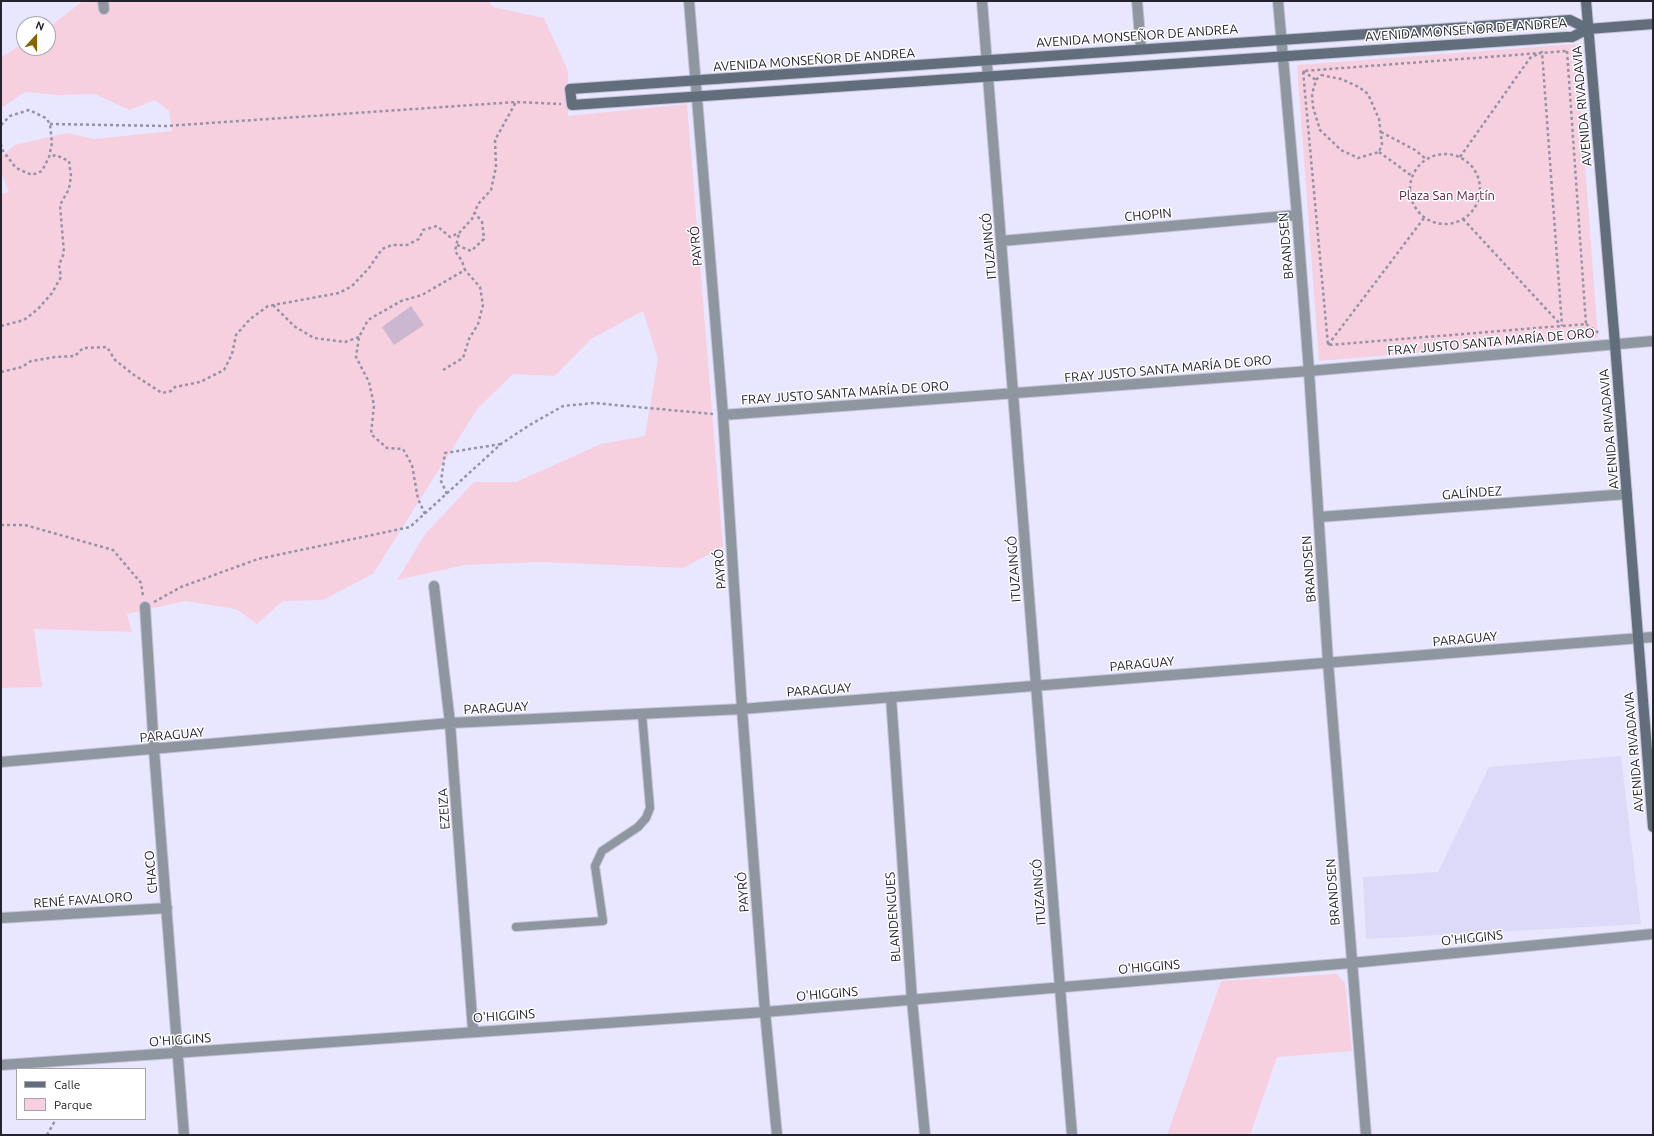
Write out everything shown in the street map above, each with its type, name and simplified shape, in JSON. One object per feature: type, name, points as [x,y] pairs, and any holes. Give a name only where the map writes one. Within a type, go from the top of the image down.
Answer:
[{"type":"street","name":"PAYRÓ","points":[[689,1],[723,415],[742,709],[765,1012],[777,1135]]},
{"type":"street","name":"ITUZAINGÓ","points":[[982,1],[1072,1135]]},
{"type":"street","points":[[1137,1],[1141,49]]},
{"type":"street","name":"BRANDSEN","points":[[1278,1],[1297,215],[1328,662],[1366,1135]]},
{"type":"street","name":"AVENIDA RIVADAVIA","points":[[1586,1],[1653,827]]},
{"type":"street","name":"AVENIDA MONSEÑOR DE ANDREA","points":[[1570,20],[1588,29],[1566,37],[572,105],[570,89],[1570,20]]},
{"type":"street","points":[[1588,29],[1653,24]]},
{"type":"street","name":"CHOPIN","points":[[1001,241],[1297,215]]},
{"type":"street","name":"FRAY JUSTO SANTA MARÍA DE ORO","points":[[723,415],[1309,371],[1653,341]]},
{"type":"street","name":"GALÍNDEZ","points":[[1319,517],[1627,494]]},
{"type":"street","name":"EZEIZA","points":[[434,586],[450,723],[473,1032]]},
{"type":"street","name":"CHACO","points":[[145,607],[154,750],[184,1135]]},
{"type":"street","name":"PARAGUAY","points":[[1,762],[154,750],[450,723],[742,709],[1653,637]]},
{"type":"street","name":"BLANDENGUES","points":[[891,697],[912,1000],[925,1135]]},
{"type":"street","name":"RENÉ FAVALORO","points":[[1,918],[166,908]]},
{"type":"street","name":"O'HIGGINS","points":[[1,1065],[177,1054],[765,1012],[1351,963],[1653,934]]},
{"type":"lane","points":[[516,927],[603,921],[595,866],[602,851],[638,827],[646,818],[650,808],[642,714]]},
{"type":"path","points":[[1303,71],[1567,51],[1586,324],[1328,345]]},
{"type":"path","points":[[1460,157],[1530,58],[1542,52]]},
{"type":"path","points":[[1542,52],[1562,326]]},
{"type":"path","points":[[1303,71],[1316,80]]},
{"type":"path","points":[[1303,71],[1328,345]]},
{"type":"path","points":[[1321,75],[1341,79],[1359,87],[1368,94],[1379,119],[1382,144],[1379,152],[1358,158],[1341,150],[1320,130],[1313,107],[1312,94],[1316,80],[1321,75]]},
{"type":"path","points":[[1,372],[55,356],[75,356],[83,348],[107,347],[116,360],[134,375],[162,393],[171,391],[175,387],[200,382],[224,370],[232,354],[236,335],[250,319],[268,306],[339,293],[346,290],[352,286],[369,268],[382,249],[392,245],[407,245],[419,239],[423,230],[437,226],[450,237],[459,233],[472,219],[478,204],[492,190],[496,167],[495,140],[516,102]]},
{"type":"path","points":[[50,124],[166,126],[516,102],[572,105]]},
{"type":"path","points":[[1,125],[10,116],[29,110],[46,118],[50,124],[52,143],[49,157],[42,171],[32,175],[16,168],[3,151],[1,145]]},
{"type":"path","points":[[1381,132],[1415,150],[1426,159]]},
{"type":"path","points":[[1379,152],[1412,176]]},
{"type":"path","points":[[1449,154],[1460,157],[1469,164],[1476,173],[1479,184],[1479,196],[1475,207],[1468,216],[1458,222],[1446,224],[1435,223],[1424,218],[1416,209],[1411,199],[1409,188],[1412,176],[1418,166],[1426,159],[1437,155],[1449,154]]},
{"type":"path","points":[[1,326],[24,320],[38,309],[52,293],[61,277],[59,265],[64,253],[60,205],[69,189],[71,176],[68,162],[56,155],[49,157]]},
{"type":"path","points":[[456,245],[471,251],[484,239],[482,222],[474,213]]},
{"type":"path","points":[[1328,345],[1424,218]]},
{"type":"path","points":[[1462,219],[1562,326]]},
{"type":"path","points":[[443,370],[463,358],[468,339],[478,324],[483,305],[480,287],[465,270],[462,261],[455,251],[459,233]]},
{"type":"path","points":[[425,514],[418,499],[412,466],[403,449],[387,448],[371,434],[374,405],[369,382],[356,357],[359,337],[368,320],[401,301],[422,295],[465,270]]},
{"type":"path","points":[[273,305],[294,326],[314,338],[345,342],[359,337]]},
{"type":"path","points":[[1,525],[25,525],[113,550],[141,583],[145,607],[181,587],[258,559],[410,527],[501,444],[528,426],[563,406],[594,403],[723,415]]},
{"type":"path","points":[[447,494],[441,481],[445,453],[501,444]]},
{"type":"path","points":[[47,1135],[55,1120]]},
{"type":"shaded area","points":[[1621,756],[1641,924],[1366,939],[1363,877],[1438,872],[1489,767]]},
{"type":"green space","points":[[83,1],[488,1],[493,7],[544,18],[568,71],[568,116],[687,104],[723,547],[683,568],[540,562],[465,565],[397,580],[426,533],[474,482],[516,482],[601,444],[645,436],[658,359],[643,311],[591,339],[555,376],[513,374],[478,408],[373,574],[323,600],[283,601],[257,624],[236,609],[185,601],[127,614],[132,632],[34,629],[42,687],[2,688],[1,194],[9,192],[1,173],[1,156],[15,145],[67,133],[94,139],[172,131],[169,111],[155,100],[129,110],[95,94],[58,95],[25,92],[1,108],[1,57],[16,48],[16,56],[56,56],[56,22]]},
{"type":"green space","name":"Plaza San Martín","points":[[1576,44],[1598,338],[1319,361],[1297,65]]},
{"type":"green space","points":[[1337,974],[1345,983],[1352,1051],[1277,1057],[1250,1135],[1167,1135],[1221,981]]},
{"type":"building","points":[[411,306],[424,325],[394,345],[382,327]]}]
